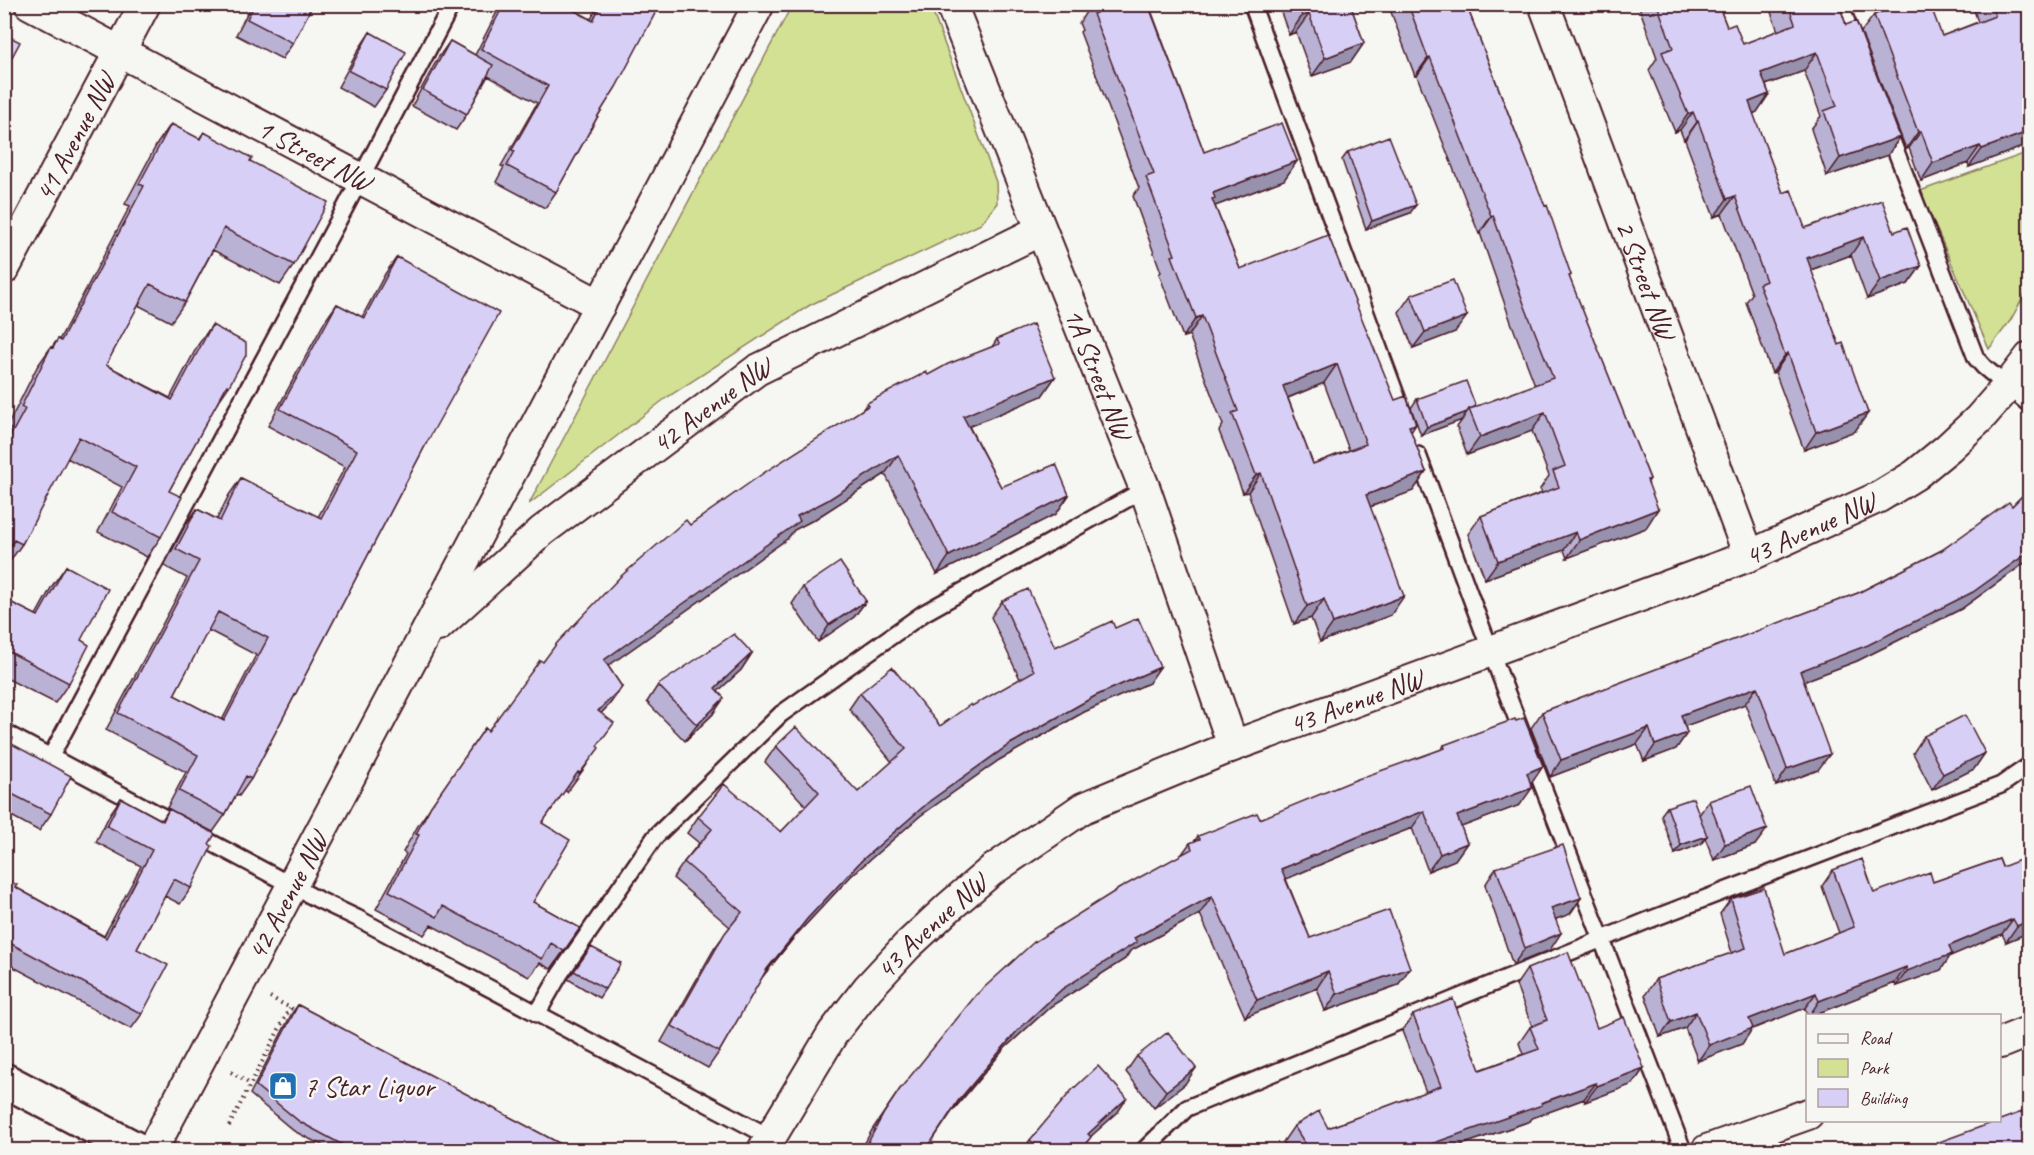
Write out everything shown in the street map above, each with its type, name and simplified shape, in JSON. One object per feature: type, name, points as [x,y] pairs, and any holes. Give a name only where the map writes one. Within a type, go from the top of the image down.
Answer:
[{"type":"main road","points":[[4,1080],[138,1150]]},
{"type":"street","name":"1 Street NW","points":[[30,4],[359,180],[600,305]]},
{"type":"street","name":"41 Avenue NW","points":[[4,269],[145,4]]},
{"type":"street","name":"42 Avenue NW","points":[[152,1150],[759,4]]},
{"type":"street","name":"1A Street NW","points":[[951,4],[1144,489],[1233,746]]},
{"type":"street","name":"2 Street NW","points":[[1544,4],[1749,556]]},
{"type":"street","name":"42 Avenue NW","points":[[422,640],[542,531],[757,370],[1041,230]]},
{"type":"street","name":"43 Avenue NW","points":[[767,1144],[832,1033],[867,988],[907,946],[991,872],[1083,808],[1233,746],[1749,556],[1879,497],[1915,475],[1979,419],[2018,396],[2030,357]]},
{"type":"street","points":[[2001,1043],[2030,1031]]},
{"type":"street","points":[[1707,1150],[1806,1115]]},
{"type":"lane","points":[[51,756],[452,4]]},
{"type":"lane","points":[[1252,4],[1491,652],[1683,1150]]},
{"type":"lane","points":[[1840,4],[1861,60]]},
{"type":"lane","points":[[1882,115],[1976,358],[2018,396]]},
{"type":"lane","points":[[537,1014],[560,974],[655,837],[781,714],[924,613],[1144,489]]},
{"type":"lane","points":[[4,732],[537,1014],[767,1144]]},
{"type":"lane","points":[[1144,1150],[1187,1108],[1601,939],[2001,785],[2030,765]]},
{"type":"path","points":[[267,995],[301,1013]]},
{"type":"path","points":[[229,1126],[290,1008]]},
{"type":"path","points":[[228,1070],[250,1084]]},
{"type":"green space","points":[[792,5],[930,5],[996,182],[997,203],[981,224],[810,305],[666,398],[529,504]]},
{"type":"green space","points":[[2029,152],[2029,287],[2010,321],[1989,349],[1920,191]]},
{"type":"building","points":[[255,4],[313,4],[293,43],[247,19]]},
{"type":"building","points":[[504,4],[563,4],[593,21],[601,4],[660,4],[556,192],[507,166],[515,151],[512,150],[548,86],[481,49]]},
{"type":"building","points":[[1093,4],[1148,4],[1204,152],[1282,123],[1297,161],[1213,193],[1215,198],[1212,199],[1240,269],[1328,235],[1395,400],[1406,396],[1416,424],[1409,426],[1426,472],[1366,495],[1404,596],[1333,623],[1324,599],[1307,606],[1261,473],[1256,475],[1232,413],[1238,411],[1202,316],[1196,318],[1172,256],[1175,255],[1146,177],[1154,174],[1093,14],[1096,13]],"holes":[[[1337,364],[1366,444],[1313,464],[1283,386]]]},
{"type":"building","points":[[1298,4],[1350,4],[1364,43],[1325,58],[1309,14],[1302,16]]},
{"type":"building","points":[[1408,4],[1466,4],[1545,206],[1547,205],[1571,275],[1569,276],[1650,479],[1647,480],[1658,509],[1579,540],[1576,532],[1498,561],[1481,516],[1559,487],[1553,471],[1565,466],[1545,412],[1480,437],[1469,409],[1553,378],[1493,215],[1491,216]]},
{"type":"building","points":[[1657,4],[1718,4],[1727,27],[1735,24],[1743,44],[1795,24],[1788,4],[1839,4],[1846,25],[1856,21],[1900,137],[1840,158],[1824,111],[1837,106],[1817,52],[1761,73],[1769,94],[1749,102],[1783,193],[1791,190],[1805,228],[1882,200],[1894,232],[1907,227],[1921,266],[1880,281],[1863,237],[1807,258],[1839,345],[1843,343],[1868,413],[1816,432],[1788,353],[1785,355],[1759,284],[1766,281],[1735,196],[1727,199],[1698,121],[1693,112],[1688,114],[1662,52],[1673,48]]},
{"type":"building","points":[[1900,4],[1930,4],[1942,36],[1995,16],[1991,4],[2030,4],[2030,131],[1982,149],[1980,146],[1933,163],[1921,131],[1918,132],[1874,15]]},
{"type":"building","points":[[370,32],[406,52],[386,90],[349,71]]},
{"type":"building","points":[[4,34],[20,42],[4,72]]},
{"type":"building","points":[[450,41],[493,65],[467,114],[423,90]]},
{"type":"building","points":[[171,124],[200,139],[204,132],[252,158],[250,161],[328,202],[294,265],[224,228],[185,302],[150,284],[106,365],[172,400],[212,325],[246,343],[246,355],[169,491],[182,497],[161,537],[112,512],[136,467],[79,437],[22,544],[14,540],[4,557],[4,448],[25,409],[21,407],[51,347],[53,348],[58,339],[61,341],[144,186],[139,184]]},
{"type":"building","points":[[1389,136],[1416,205],[1372,221],[1348,152]]},
{"type":"building","points":[[397,257],[499,313],[426,444],[251,779],[246,776],[225,815],[179,791],[198,755],[118,713],[199,561],[176,549],[197,509],[220,521],[241,478],[321,518],[357,450],[280,409],[337,304],[364,318]],"holes":[[[218,612],[268,638],[224,721],[174,695]]]},
{"type":"building","points":[[1453,280],[1467,316],[1425,332],[1411,295]]},
{"type":"building","points":[[1033,324],[1055,377],[963,416],[1001,487],[1056,464],[1069,495],[949,556],[898,455],[828,500],[797,516],[800,521],[604,660],[622,687],[598,711],[614,723],[597,746],[599,748],[580,773],[578,772],[542,823],[570,840],[533,902],[580,928],[564,951],[551,943],[542,959],[443,906],[437,917],[389,891],[419,835],[416,834],[431,806],[485,728],[488,731],[540,660],[543,662],[557,643],[620,577],[686,520],[690,525],[765,472],[868,406],[867,403],[926,372],[928,375],[948,364],[999,344],[997,339]]},
{"type":"building","points":[[1466,381],[1476,407],[1427,427],[1417,399]]},
{"type":"building","points":[[2030,488],[2030,551],[1973,592],[1868,645],[1800,671],[1830,754],[1787,769],[1757,687],[1681,715],[1687,733],[1655,745],[1649,728],[1561,760],[1542,712],[1858,593],[1942,550],[2009,502],[2012,506]]},
{"type":"building","points":[[840,562],[866,601],[829,625],[803,587]]},
{"type":"building","points":[[66,566],[108,589],[81,640],[89,645],[69,683],[4,649],[4,599],[38,616]]},
{"type":"building","points":[[1028,589],[1055,647],[1112,621],[1115,628],[1138,618],[1160,667],[1095,696],[1010,744],[931,800],[862,860],[807,919],[767,969],[719,1052],[672,1026],[725,933],[742,912],[684,862],[712,829],[698,817],[724,784],[781,832],[819,792],[776,746],[796,727],[858,792],[906,749],[860,693],[892,667],[940,726],[971,704],[972,706],[1034,671],[1002,601]]},
{"type":"building","points":[[734,634],[752,653],[715,688],[724,698],[697,725],[658,685]]},
{"type":"building","points":[[1965,715],[1985,753],[1943,774],[1924,736]]},
{"type":"building","points":[[1524,718],[1543,766],[1527,773],[1532,788],[1457,816],[1467,843],[1440,854],[1424,811],[1281,869],[1310,938],[1389,910],[1410,968],[1337,994],[1328,971],[1257,1000],[1212,896],[1134,938],[1137,942],[1062,989],[1017,1031],[958,1101],[926,1150],[864,1150],[900,1089],[976,995],[1034,942],[1120,888],[1192,849],[1190,843],[1200,839],[1198,836],[1257,813],[1260,819],[1355,780],[1445,748],[1444,745],[1515,719],[1516,721]]},
{"type":"building","points":[[4,733],[13,738],[10,743],[71,776],[51,814],[4,790]]},
{"type":"building","points":[[1751,786],[1767,829],[1725,844],[1709,801]]},
{"type":"building","points":[[121,798],[163,821],[169,809],[215,834],[209,844],[212,846],[191,888],[174,879],[137,949],[168,965],[142,1014],[4,940],[4,878],[17,885],[15,887],[106,938],[152,850],[107,826]]},
{"type":"building","points":[[1693,798],[1707,836],[1681,845],[1667,807]]},
{"type":"building","points":[[1563,845],[1581,898],[1551,908],[1561,933],[1525,948],[1496,868]]},
{"type":"building","points":[[2030,856],[2030,920],[2017,926],[2013,919],[1949,946],[1952,954],[1907,971],[1906,967],[1819,1001],[1816,993],[1749,1019],[1753,1028],[1709,1045],[1696,1012],[1671,1022],[1656,979],[1746,948],[1731,899],[1764,888],[1785,954],[1854,927],[1833,870],[1862,859],[1874,893],[1930,872],[1933,882],[1999,859],[2002,867]]},
{"type":"building","points":[[591,947],[621,963],[605,989],[574,971]]},
{"type":"building","points":[[1568,952],[1597,1028],[1624,1017],[1644,1068],[1597,1086],[1596,1083],[1541,1103],[1542,1105],[1414,1150],[1309,1150],[1294,1126],[1319,1111],[1328,1128],[1441,1086],[1413,1015],[1453,999],[1480,1070],[1539,1049],[1530,1027],[1547,1020],[1527,969]]},
{"type":"building","points":[[298,1005],[572,1150],[352,1150],[300,1122],[256,1086]]},
{"type":"building","points":[[1168,1032],[1196,1068],[1166,1091],[1137,1056]]},
{"type":"building","points":[[1098,1066],[1127,1098],[1088,1134],[1091,1137],[1080,1150],[1031,1150],[1035,1144],[1030,1140],[1072,1090]]},
{"type":"building","points":[[2030,1109],[2030,1150],[1917,1150],[1994,1122],[2001,1122],[2001,1120]]},
{"type":"building","points":[[1257,1144],[1262,1150],[1245,1150]]},
{"type":"place","name":"7 Star Liquor","points":[[283,1086]]}]
